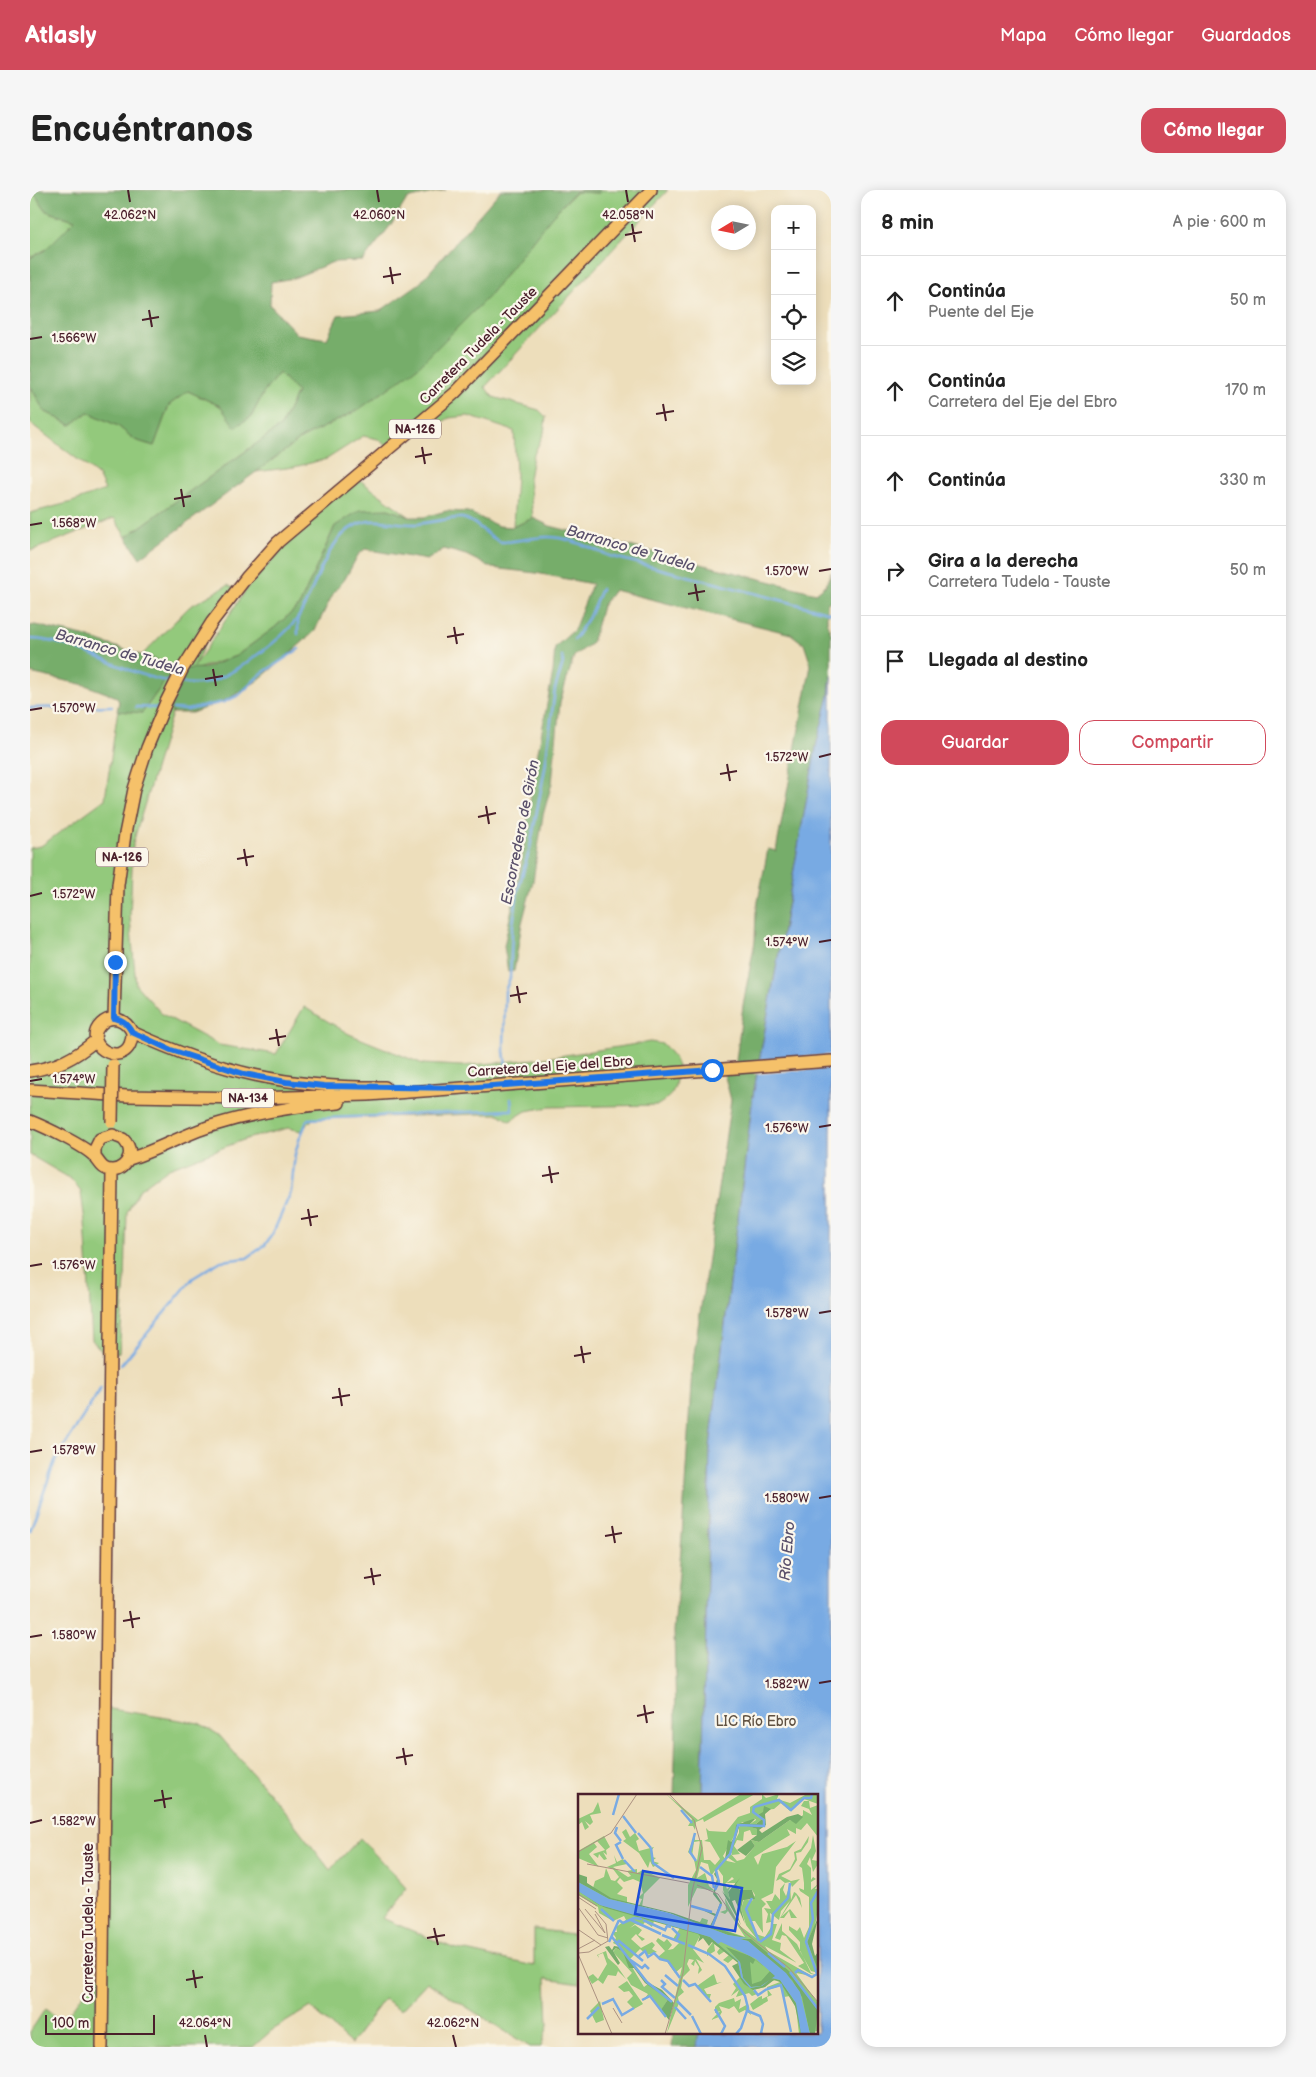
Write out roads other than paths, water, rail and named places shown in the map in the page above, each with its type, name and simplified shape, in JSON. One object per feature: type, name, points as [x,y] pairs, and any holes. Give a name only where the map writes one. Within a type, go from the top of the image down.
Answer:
[{"type":"main road","name":"Carretera Tudela - Tauste","points":[[114,1018],[118,885],[134,789],[147,748],[166,702],[183,668],[212,622],[246,578],[278,542],[455,393],[651,190]]},
{"type":"main road","points":[[113,1135],[114,1060],[128,1048],[132,1040],[132,1032],[128,1025],[122,1020],[114,1018],[106,1020],[99,1026],[96,1032],[96,1040],[100,1048],[114,1060]]},
{"type":"main road","points":[[132,1032],[171,1050],[204,1062],[244,1074],[286,1082],[324,1086],[465,1088]]},
{"type":"main road","points":[[30,1071],[60,1065],[72,1059],[96,1040]]},
{"type":"main road","name":"Carretera del Eje del Ebro","points":[[30,1090],[127,1096],[250,1098],[368,1095],[831,1061]]},
{"type":"main road","points":[[129,1159],[210,1126],[266,1113],[326,1104],[467,1094],[530,1082]]},
{"type":"main road","points":[[30,1121],[50,1130],[95,1157],[103,1168],[112,1170],[125,1165],[129,1159],[130,1151],[128,1144],[123,1139],[113,1135],[100,1139],[95,1149],[95,1157]]},
{"type":"main road","name":"Carretera Tudela - Tauste","points":[[102,2047],[112,1170]]},
{"type":"water","name":"LIC Río Ebro","points":[[831,676],[831,2047],[697,2047],[699,2034],[818,2034],[818,1794],[702,1794],[710,1447],[753,1096],[817,742],[829,696]]},
{"type":"waterway","name":"Barranco de Tudela","points":[[180,683],[203,684],[218,679],[273,643],[295,621],[302,611],[323,563],[337,541],[356,525],[369,521],[413,524],[462,518],[472,522],[501,542],[555,537],[610,556],[831,613]]},
{"type":"waterway","name":"Escorredero de Girón","points":[[574,640],[589,617],[601,589]]},
{"type":"waterway","points":[[298,620],[298,634]]},
{"type":"waterway","name":"Barranco de Tudela","points":[[30,639],[66,645],[136,672],[172,682]]},
{"type":"waterway","points":[[173,709],[187,710],[224,702],[239,695],[261,674],[299,649]]},
{"type":"waterway","name":"Escorredero de Girón","points":[[507,1073],[504,1051],[505,991],[510,978],[512,931],[518,890],[530,848],[545,768],[555,689],[563,663],[562,656]]},
{"type":"waterway","points":[[30,708],[112,706]]},
{"type":"waterway","points":[[136,707],[158,708]]},
{"type":"waterway","name":"Escorredero de Girón","points":[[121,1365],[193,1278],[221,1261],[247,1258],[265,1245],[273,1233],[291,1192],[295,1154],[308,1119],[512,1110],[511,1099]]},
{"type":"waterway","name":"Escorredero de Girón","points":[[30,1531],[55,1461],[101,1388]]},
{"type":"water label","name":"Río Ebro","points":[[787,1551]]}]
